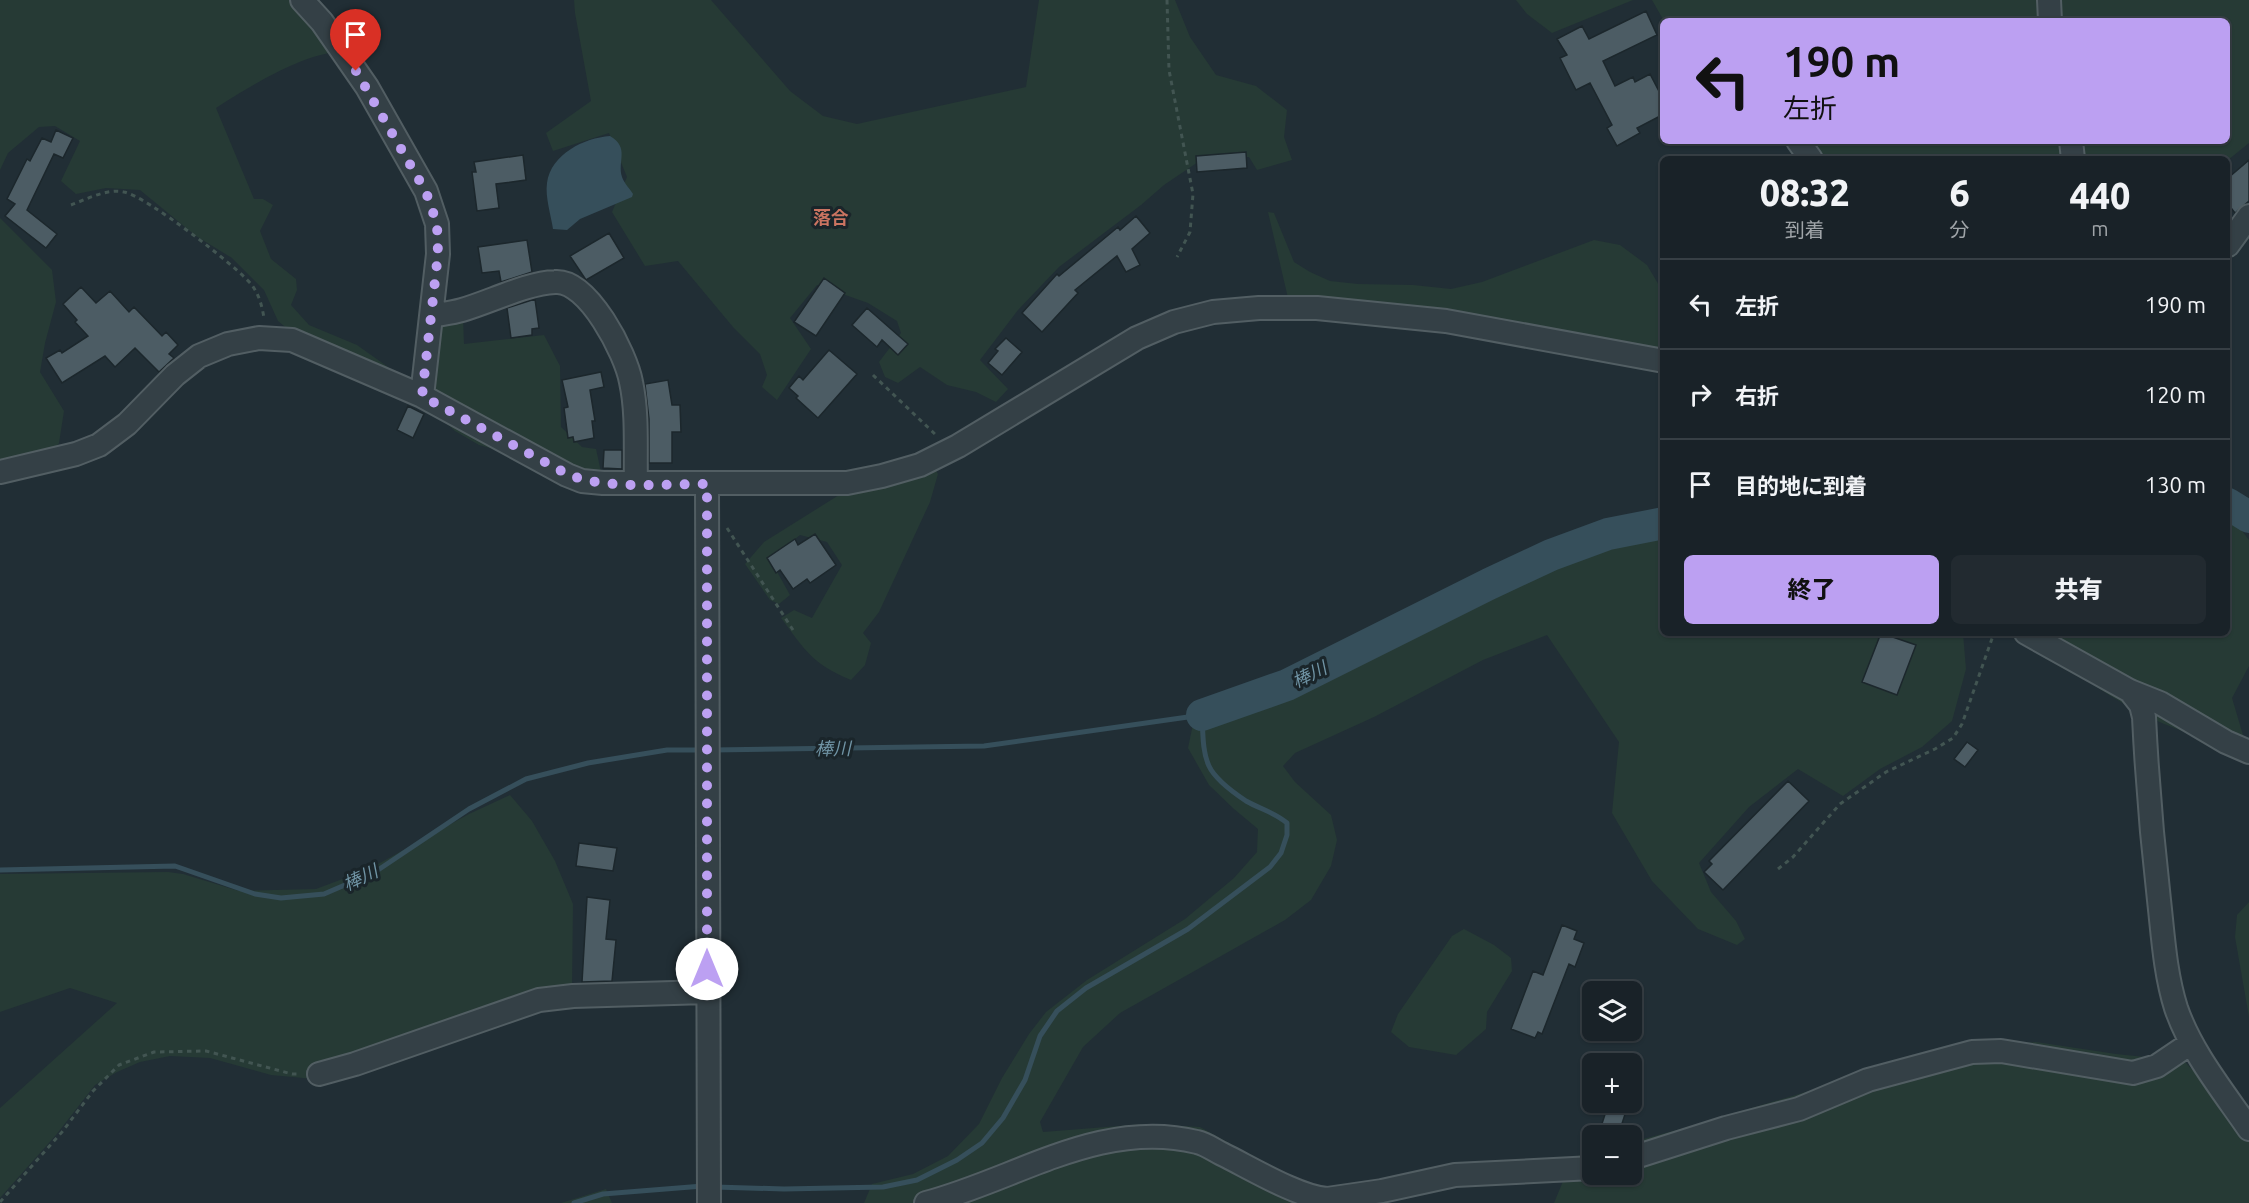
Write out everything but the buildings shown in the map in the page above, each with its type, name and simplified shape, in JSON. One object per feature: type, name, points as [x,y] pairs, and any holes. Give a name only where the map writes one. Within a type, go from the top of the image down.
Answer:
[{"type":"street","points":[[302,0],[322,22],[367,87],[426,192],[437,224],[438,254],[422,396]]},
{"type":"street","points":[[2049,0],[2050,18]]},
{"type":"street","points":[[2230,242],[2249,216]]},
{"type":"street","points":[[431,316],[462,310],[494,298],[553,282],[564,282],[581,291],[591,301],[627,364],[632,384],[636,483]]},
{"type":"street","points":[[0,472],[76,454],[99,445],[127,424],[198,356],[228,344],[259,338],[292,340],[422,396],[567,474],[592,482],[636,483],[707,492],[847,483],[920,465],[958,446],[1137,338],[1174,322],[1213,312],[1259,308],[1317,308],[1422,319],[1660,360]]},
{"type":"street","points":[[707,492],[709,1203]]},
{"type":"street","points":[[2031,636],[2130,692],[2160,703],[2226,742],[2249,752]]},
{"type":"street","points":[[2130,692],[2141,705],[2144,717],[2147,794],[2167,974],[2177,1009],[2191,1043],[2249,1129]]},
{"type":"street","points":[[320,1074],[539,1000],[573,996],[707,992]]},
{"type":"street","points":[[1642,1155],[1799,1108],[1868,1080],[1972,1052],[2001,1051],[2133,1073],[2157,1066],[2191,1043]]},
{"type":"street","points":[[926,1203],[949,1197],[1072,1149],[1129,1137],[1173,1138],[1200,1143],[1289,1186],[1320,1198],[1382,1191],[1455,1175],[1539,1169],[1582,1170]]},
{"type":"path","points":[[1167,0],[1169,70],[1193,194],[1190,232],[1177,257]]},
{"type":"path","points":[[71,205],[116,191],[138,196],[148,202],[252,285],[263,308],[268,339]]},
{"type":"path","points":[[873,375],[945,443]]},
{"type":"path","points":[[707,492],[793,630]]},
{"type":"path","points":[[1778,869],[1792,857],[1840,804],[1886,772],[1953,738],[1962,724],[1993,636]]},
{"type":"path","points":[[0,1202],[62,1132],[93,1091],[119,1065],[154,1052],[206,1051],[292,1074],[320,1074]]},
{"type":"green space","points":[[0,0],[318,0],[312,20],[337,52],[322,54],[291,66],[258,82],[216,108],[254,199],[263,199],[273,205],[260,231],[271,259],[296,279],[297,290],[291,305],[309,325],[357,345],[388,367],[384,375],[295,335],[278,321],[264,290],[232,258],[196,236],[140,190],[106,188],[76,194],[61,181],[80,141],[55,126],[39,127],[8,153],[0,170]]},
{"type":"green space","points":[[574,0],[711,0],[790,91],[823,116],[857,124],[1026,87],[1039,0],[1175,0],[1190,37],[1216,75],[1256,86],[1287,110],[1284,137],[1292,160],[1257,170],[1249,157],[1201,160],[1164,185],[1059,267],[1018,310],[980,360],[1008,389],[996,402],[976,392],[947,385],[920,367],[898,383],[885,377],[879,362],[901,333],[897,321],[868,303],[817,285],[790,318],[811,349],[777,400],[762,387],[767,375],[760,354],[733,327],[678,261],[645,266],[612,212],[627,177],[609,133],[553,151],[546,133],[591,101]]},
{"type":"green space","points":[[1516,0],[1633,0],[1552,33],[1527,14]]},
{"type":"green space","points":[[1652,0],[2249,0],[2249,143],[2230,158],[2230,156],[1799,156],[1790,144],[2230,144],[2230,18],[1662,18]]},
{"type":"green space","points":[[1268,212],[1274,213],[1294,262],[1330,281],[1358,284],[1413,285],[1451,289],[1482,282],[1594,240],[1620,245],[1647,265],[1660,287],[1660,349],[1288,298]]},
{"type":"green space","points":[[0,218],[52,270],[56,302],[40,372],[64,411],[59,443],[49,457],[0,468]]},
{"type":"green space","points":[[463,317],[464,344],[544,335],[560,366],[561,427],[582,447],[596,449],[601,472],[595,477],[479,445],[455,431],[432,410],[412,398],[419,325]]},
{"type":"green space","points":[[933,465],[938,474],[930,502],[879,612],[863,633],[871,643],[865,665],[851,680],[827,668],[810,655],[781,618],[794,610],[812,618],[842,565],[827,542],[800,535],[770,559],[790,595],[779,604],[770,600],[745,564],[764,542],[847,490]]},
{"type":"green space","points":[[1660,517],[1660,636],[1963,636],[1966,669],[1952,721],[1922,747],[1880,769],[1843,796],[1798,769],[1749,807],[1699,863],[1711,892],[1736,921],[1745,939],[1737,945],[1698,929],[1652,881],[1612,813],[1619,742],[1547,635],[1483,660],[1374,717],[1295,753],[1283,766],[1295,782],[1331,815],[1337,840],[1331,866],[1311,900],[1285,920],[1120,1013],[1083,1047],[1040,1122],[1043,1132],[1144,1124],[1200,1127],[1338,1203],[864,1203],[872,1184],[913,1174],[948,1156],[979,1124],[1002,1078],[1029,1034],[1046,1012],[1087,980],[1185,919],[1234,878],[1257,852],[1258,829],[1209,785],[1188,748],[1193,724],[1201,710],[1282,678],[1342,650],[1500,566],[1551,546]]},
{"type":"green space","points":[[2230,520],[2237,524],[2249,540],[2249,666],[2232,698],[2246,745],[2202,737],[2151,718],[2106,693],[2064,664],[2030,636],[2230,636]]},
{"type":"green space","points":[[510,795],[532,821],[555,861],[573,904],[572,988],[314,1079],[271,1075],[210,1058],[170,1056],[140,1062],[95,1085],[56,1135],[0,1198],[0,1108],[117,1003],[70,988],[0,1012],[0,874],[168,872],[183,874],[239,891],[316,889],[369,869],[469,814]]},
{"type":"green space","points":[[2249,902],[2249,1017],[2235,937],[2237,915]]},
{"type":"green space","points":[[1464,929],[1494,945],[1511,958],[1512,971],[1487,1012],[1486,1029],[1456,1055],[1409,1047],[1391,1032],[1398,1014],[1452,936]]},
{"type":"green space","points":[[2036,1042],[2184,1061],[2249,1128],[2249,1203],[1554,1203],[1573,1157],[1582,1155],[1582,1185],[1642,1185],[1642,1139],[1950,1049]]},
{"type":"green space","points":[[606,1189],[612,1203],[561,1203]]},
{"type":"water","points":[[610,136],[620,145],[622,177],[633,194],[632,197],[580,219],[567,230],[553,229],[547,200],[547,183],[555,164],[570,149],[590,140]]},
{"type":"waterway","name":"棒川","points":[[2230,505],[2249,517]]},
{"type":"waterway","name":"棒川","points":[[1202,715],[1287,685],[1551,555],[1608,534],[1660,524]]},
{"type":"waterway","points":[[712,750],[984,746],[1202,715],[1205,754],[1216,776],[1246,801],[1287,823],[1287,835],[1281,853],[1270,867],[1188,929],[1086,988],[1057,1011],[1040,1036],[1025,1080],[1003,1118],[982,1143],[957,1160],[917,1180],[883,1187],[784,1189],[715,1187]]},
{"type":"waterway","name":"棒川","points":[[0,870],[175,866],[255,894],[281,898],[324,894],[375,872],[469,809],[526,779],[588,763],[667,750],[702,750]]},
{"type":"waterway","points":[[574,1203],[603,1194],[703,1186]]},
{"type":"district","name":"落合","points":[[831,217]]},
{"type":"route","points":[[356,71],[426,192],[437,224],[438,254],[422,396],[582,480],[603,483],[707,484],[707,969]]}]
